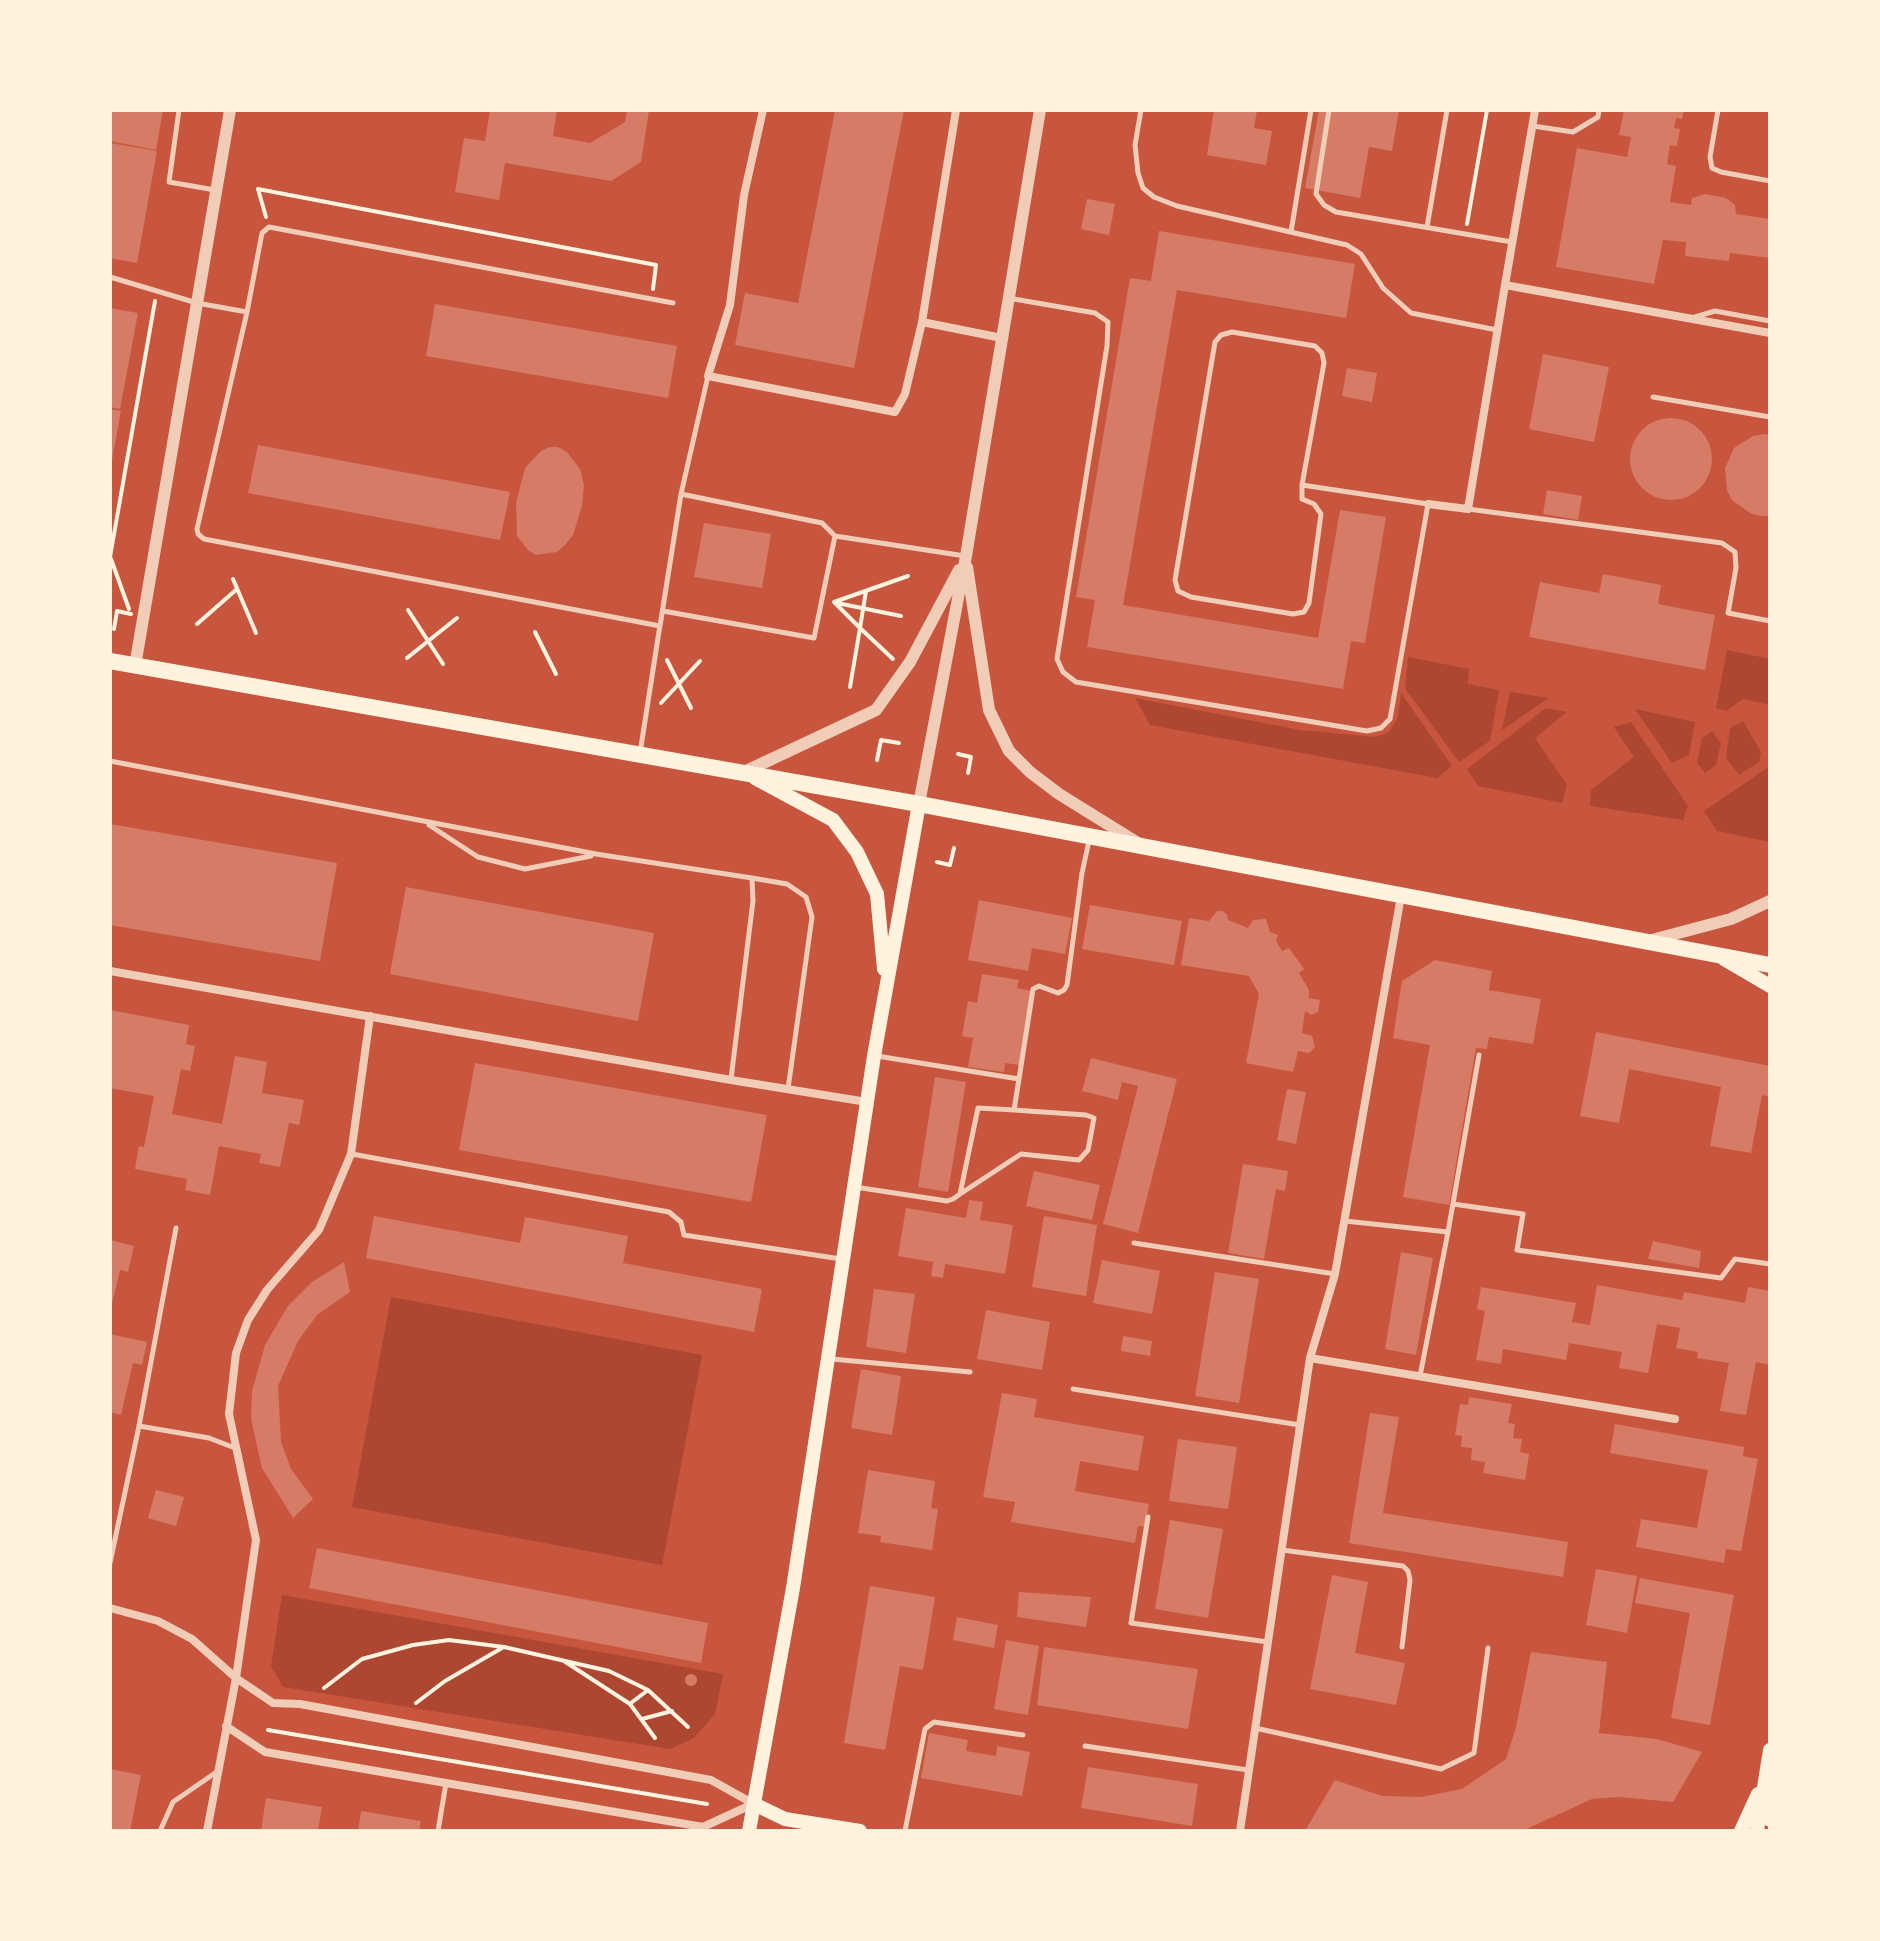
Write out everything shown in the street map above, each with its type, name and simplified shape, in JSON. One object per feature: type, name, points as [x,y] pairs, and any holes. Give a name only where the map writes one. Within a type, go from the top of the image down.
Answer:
[{"type":"main road","points":[[110,661],[919,804],[1770,965]]},
{"type":"main road","points":[[744,772],[833,820],[857,852],[877,894],[886,989]]},
{"type":"main road","points":[[749,1831],[793,1588],[874,1056],[919,804]]},
{"type":"main road","points":[[1717,955],[1770,986]]},
{"type":"main road","points":[[1757,1831],[1770,1750]]},
{"type":"main road","points":[[1765,1780],[1770,1820]]},
{"type":"main road","points":[[1741,1831],[1765,1780]]},
{"type":"main road","points":[[754,1804],[785,1819],[860,1831]]},
{"type":"street","points":[[135,666],[230,110]]},
{"type":"street","points":[[763,110],[744,195],[730,305],[708,376],[895,412],[905,394],[922,322],[956,110]]},
{"type":"street","points":[[919,804],[966,556],[1040,110]]},
{"type":"street","points":[[1428,504],[1468,509],[1535,110]]},
{"type":"street","points":[[1505,285],[1770,333]]},
{"type":"street","points":[[922,322],[1002,338]]},
{"type":"street","points":[[744,772],[876,710],[910,662],[966,556]]},
{"type":"street","points":[[966,556],[989,710],[1009,751],[1059,794],[1144,846]]},
{"type":"street","points":[[1240,1831],[1310,1358],[1335,1274],[1401,895]]},
{"type":"street","points":[[1646,941],[1731,919],[1770,901]]},
{"type":"street","points":[[110,971],[867,1102]]},
{"type":"street","points":[[207,1831],[236,1678],[256,1540],[229,1414],[230,1384],[236,1353],[248,1320],[287,1264],[319,1230],[351,1154],[370,1016]]},
{"type":"street","points":[[1310,1358],[1675,1419]]},
{"type":"street","points":[[110,1608],[158,1621],[192,1639],[236,1678],[273,1703],[300,1704],[711,1780],[754,1804]]},
{"type":"street","points":[[226,1726],[265,1752],[703,1827],[754,1804]]},
{"type":"lane","points":[[179,110],[169,182],[216,190]]},
{"type":"lane","points":[[1141,110],[1135,145],[1138,173],[1143,188],[1154,197],[1177,206],[1354,249],[1383,288],[1411,313],[1497,330]]},
{"type":"lane","points":[[1291,232],[1311,110]]},
{"type":"lane","points":[[1329,110],[1316,194],[1324,205],[1336,212],[1512,242]]},
{"type":"lane","points":[[1427,227],[1447,110]]},
{"type":"lane","points":[[1533,126],[1573,132],[1598,117],[1599,110]]},
{"type":"lane","points":[[1718,110],[1710,157],[1712,168],[1770,181]]},
{"type":"lane","points":[[660,626],[204,539],[197,529],[262,233],[269,227],[673,303]]},
{"type":"lane","points":[[110,277],[197,303],[247,312]]},
{"type":"lane","points":[[1007,298],[1095,313],[1108,322],[1107,346],[1057,659],[1063,672],[1076,682],[1367,731],[1381,728],[1390,719],[1428,504],[1302,485]]},
{"type":"lane","points":[[1687,319],[1715,311],[1770,321]]},
{"type":"lane","points":[[1232,332],[1315,346],[1322,353],[1324,363],[1302,485],[1302,499],[1314,504],[1321,514],[1309,603],[1304,612],[1279,612],[1191,597],[1178,591],[1175,580],[1215,342],[1221,335],[1232,332]]},
{"type":"lane","points":[[640,755],[681,494],[708,376]]},
{"type":"lane","points":[[1653,397],[1770,417]]},
{"type":"lane","points":[[681,494],[822,523],[835,536],[966,556]]},
{"type":"lane","points":[[1468,509],[1722,543],[1735,552],[1736,568],[1728,613],[1770,621]]},
{"type":"lane","points":[[660,626],[663,610],[814,638],[835,536]]},
{"type":"lane","points":[[110,761],[596,854],[787,884],[806,897],[812,917],[788,1089]]},
{"type":"lane","points":[[425,822],[478,857],[525,869],[596,854]]},
{"type":"lane","points":[[1014,1110],[1033,989],[1039,986],[1058,993],[1067,985],[1090,836]]},
{"type":"lane","points":[[731,1080],[753,901],[752,878]]},
{"type":"lane","points":[[1420,1376],[1479,1055]]},
{"type":"lane","points":[[874,1056],[1019,1079]]},
{"type":"lane","points":[[854,1187],[947,1201],[960,1194],[1021,1154],[1079,1160],[1088,1150],[1094,1118],[978,1108],[960,1194]]},
{"type":"lane","points":[[351,1154],[669,1212],[681,1222],[684,1235],[844,1259]]},
{"type":"lane","points":[[1453,1204],[1523,1214],[1517,1250],[1721,1278],[1735,1259],[1770,1264]]},
{"type":"lane","points":[[1345,1221],[1448,1232]]},
{"type":"lane","points":[[110,1563],[176,1228]]},
{"type":"lane","points":[[1134,1243],[1335,1274]]},
{"type":"lane","points":[[828,1358],[970,1372]]},
{"type":"lane","points":[[1073,1389],[1300,1425]]},
{"type":"lane","points":[[139,1426],[209,1438],[236,1449]]},
{"type":"lane","points":[[1148,1517],[1131,1623],[1268,1642]]},
{"type":"lane","points":[[1281,1550],[1403,1566],[1410,1580],[1402,1647]]},
{"type":"lane","points":[[1255,1728],[1441,1769],[1474,1753],[1488,1648]]},
{"type":"lane","points":[[905,1831],[925,1729],[934,1722],[1023,1735]]},
{"type":"lane","points":[[1085,1746],[1248,1770]]},
{"type":"lane","points":[[160,1831],[173,1802],[219,1770]]},
{"type":"lane","points":[[438,1831],[446,1782]]},
{"type":"path","points":[[1466,234],[1487,110]]},
{"type":"path","points":[[269,227],[258,189],[656,265],[651,299]]},
{"type":"path","points":[[130,613],[111,558],[157,291]]},
{"type":"path","points":[[834,602],[908,576]]},
{"type":"path","points":[[233,579],[256,633]]},
{"type":"path","points":[[197,624],[237,589]]},
{"type":"path","points":[[850,687],[866,591]]},
{"type":"path","points":[[834,602],[901,616]]},
{"type":"path","points":[[834,602],[893,659]]},
{"type":"path","points":[[408,610],[443,664]]},
{"type":"path","points":[[114,629],[117,611],[138,615]]},
{"type":"path","points":[[407,658],[457,618]]},
{"type":"path","points":[[535,632],[556,674]]},
{"type":"path","points":[[665,655],[691,708]]},
{"type":"path","points":[[661,703],[700,661]]},
{"type":"path","points":[[877,760],[881,740],[899,743]]},
{"type":"path","points":[[958,754],[971,757],[968,773]]},
{"type":"path","points":[[937,862],[950,865],[954,848]]},
{"type":"path","points":[[324,1688],[362,1659],[413,1645],[449,1640],[504,1647],[609,1671],[648,1690],[688,1727]]},
{"type":"path","points":[[416,1703],[445,1681],[504,1647]]},
{"type":"path","points":[[559,1658],[630,1704],[655,1738]]},
{"type":"path","points":[[630,1704],[648,1690]]},
{"type":"path","points":[[642,1719],[672,1711]]},
{"type":"path","points":[[268,1730],[707,1804]]},
{"type":"shaded area","points":[[1727,650],[1770,659],[1770,705],[1743,699],[1726,711],[1716,708]]},
{"type":"shaded area","points":[[1408,657],[1469,669],[1468,684],[1499,690],[1490,741],[1459,762],[1405,688]]},
{"type":"shaded area","points":[[1510,692],[1549,698],[1502,730]]},
{"type":"shaded area","points":[[1401,693],[1452,766],[1437,778],[1150,725],[1135,698],[1300,730],[1376,737],[1389,732],[1398,717]]},
{"type":"shaded area","points":[[1546,708],[1567,712],[1535,738],[1567,785],[1562,803],[1478,786],[1467,769]]},
{"type":"shaded area","points":[[1635,709],[1695,722],[1689,755],[1672,763]]},
{"type":"shaded area","points":[[1743,721],[1761,752],[1759,762],[1739,775],[1726,758],[1730,728]]},
{"type":"shaded area","points":[[1631,722],[1688,806],[1683,820],[1590,806],[1591,790],[1634,757],[1614,727]]},
{"type":"shaded area","points":[[1712,731],[1721,743],[1716,765],[1705,773],[1697,763],[1702,738]]},
{"type":"shaded area","points":[[1767,768],[1770,769],[1770,842],[1717,831],[1704,811]]},
{"type":"shaded area","points":[[391,1297],[702,1355],[662,1565],[352,1507]]},
{"type":"shaded area","points":[[282,1595],[723,1674],[715,1714],[694,1738],[670,1749],[283,1687],[271,1666]]},
{"type":"building","points":[[111,110],[163,110],[156,150],[110,141]]},
{"type":"building","points":[[490,110],[557,110],[553,136],[590,143],[625,122],[627,110],[649,110],[641,162],[611,181],[505,163],[499,200],[455,192],[464,138],[485,141]]},
{"type":"building","points":[[835,110],[904,110],[854,368],[735,345],[745,293],[798,303]]},
{"type":"building","points":[[1214,110],[1257,110],[1254,128],[1272,131],[1266,165],[1207,155]]},
{"type":"building","points":[[1319,110],[1399,110],[1392,151],[1369,147],[1360,198],[1305,188]]},
{"type":"building","points":[[1624,110],[1684,110],[1682,119],[1676,118],[1674,128],[1680,129],[1677,146],[1670,145],[1667,164],[1676,166],[1670,202],[1691,205],[1692,198],[1705,194],[1726,198],[1735,205],[1736,214],[1770,219],[1770,258],[1730,253],[1729,261],[1685,256],[1686,242],[1663,240],[1654,284],[1556,267],[1577,148],[1627,157],[1631,137],[1619,135]]},
{"type":"building","points":[[110,143],[157,151],[137,263],[110,258]]},
{"type":"building","points":[[1087,199],[1115,204],[1109,235],[1081,229]]},
{"type":"building","points":[[1159,231],[1355,264],[1346,318],[1177,290],[1123,605],[1318,638],[1340,510],[1386,517],[1365,643],[1351,641],[1343,689],[1087,647],[1095,600],[1076,597],[1130,278],[1151,281]]},
{"type":"building","points":[[435,304],[677,346],[668,398],[426,356]]},
{"type":"building","points":[[110,308],[138,313],[120,409],[110,407]]},
{"type":"building","points":[[1543,354],[1609,367],[1594,442],[1529,429]]},
{"type":"building","points":[[1347,368],[1377,373],[1372,402],[1342,396]]},
{"type":"building","points":[[110,409],[121,411],[112,460],[110,460]]},
{"type":"building","points":[[1671,418],[1687,421],[1700,430],[1709,443],[1712,459],[1709,475],[1700,488],[1687,497],[1671,500],[1655,497],[1642,488],[1633,475],[1630,459],[1633,443],[1642,430],[1655,421]]},
{"type":"building","points":[[1770,435],[1770,516],[1750,513],[1732,500],[1727,490],[1725,468],[1734,448],[1753,436]]},
{"type":"building","points":[[258,445],[510,492],[500,540],[248,493]]},
{"type":"building","points":[[550,447],[567,452],[580,469],[584,485],[582,506],[573,535],[565,545],[557,552],[536,555],[517,536],[516,503],[525,468],[541,451]]},
{"type":"building","points":[[1547,490],[1582,496],[1578,520],[1543,514]]},
{"type":"building","points":[[704,523],[771,534],[762,588],[694,577]]},
{"type":"building","points":[[1603,574],[1661,585],[1658,604],[1715,615],[1705,670],[1529,637],[1540,582],[1599,593]]},
{"type":"building","points":[[110,824],[337,863],[320,961],[110,925]]},
{"type":"building","points":[[406,887],[654,933],[638,1021],[390,974]]},
{"type":"building","points":[[979,900],[1072,918],[1065,954],[1032,948],[1028,971],[968,960]]},
{"type":"building","points":[[1090,905],[1182,921],[1174,965],[1082,949]]},
{"type":"building","points":[[1217,911],[1223,911],[1228,920],[1248,928],[1253,920],[1266,919],[1270,932],[1278,935],[1276,941],[1282,951],[1289,948],[1304,969],[1299,973],[1309,990],[1309,998],[1320,1000],[1318,1012],[1311,1015],[1305,1011],[1302,1033],[1312,1036],[1315,1047],[1309,1053],[1298,1051],[1293,1072],[1246,1063],[1259,994],[1249,976],[1181,965],[1189,918],[1209,921]]},
{"type":"building","points":[[1435,960],[1492,971],[1489,990],[1541,999],[1533,1044],[1489,1037],[1487,1049],[1476,1048],[1449,1205],[1403,1197],[1430,1045],[1393,1038],[1402,981]]},
{"type":"building","points":[[982,974],[1019,980],[1017,988],[1031,991],[1019,1065],[1005,1063],[1004,1072],[968,1067],[973,1038],[962,1036],[968,1001],[977,1003]]},
{"type":"building","points":[[110,1010],[189,1025],[186,1044],[195,1046],[190,1071],[181,1069],[172,1114],[222,1124],[235,1056],[267,1062],[262,1093],[304,1100],[299,1125],[289,1123],[280,1167],[259,1163],[261,1154],[219,1146],[210,1195],[185,1190],[187,1179],[135,1169],[139,1146],[144,1147],[154,1096],[110,1088]]},
{"type":"building","points":[[1596,1032],[1770,1066],[1770,1097],[1762,1095],[1751,1153],[1710,1146],[1721,1087],[1629,1069],[1619,1123],[1580,1116]]},
{"type":"building","points":[[1091,1058],[1177,1079],[1138,1233],[1103,1224],[1138,1086],[1122,1082],[1118,1100],[1082,1091]]},
{"type":"building","points":[[475,1063],[767,1115],[751,1202],[459,1150]]},
{"type":"building","points":[[935,1077],[966,1082],[948,1192],[918,1187]]},
{"type":"building","points":[[1287,1089],[1306,1092],[1296,1144],[1277,1140]]},
{"type":"building","points":[[1243,1164],[1288,1171],[1285,1191],[1276,1189],[1264,1259],[1228,1253]]},
{"type":"building","points":[[1034,1171],[1100,1185],[1092,1220],[1026,1206]]},
{"type":"building","points":[[969,1200],[983,1202],[980,1220],[1013,1225],[1005,1274],[945,1264],[943,1278],[931,1276],[933,1262],[898,1256],[906,1208],[966,1218]]},
{"type":"building","points":[[374,1216],[520,1243],[525,1217],[628,1236],[623,1263],[762,1289],[754,1332],[366,1258]]},
{"type":"building","points":[[1044,1216],[1097,1225],[1086,1296],[1032,1287]]},
{"type":"building","points":[[110,1240],[134,1246],[128,1272],[120,1270],[111,1308]]},
{"type":"building","points":[[1653,1241],[1701,1251],[1699,1268],[1648,1259]]},
{"type":"building","points":[[1401,1252],[1433,1258],[1416,1355],[1385,1349]]},
{"type":"building","points":[[1102,1260],[1160,1271],[1152,1314],[1093,1303]]},
{"type":"building","points":[[344,1262],[350,1292],[317,1315],[298,1341],[278,1386],[281,1442],[291,1469],[313,1499],[293,1518],[262,1468],[251,1419],[252,1391],[265,1345],[288,1306],[312,1282]]},
{"type":"building","points":[[1215,1272],[1259,1279],[1239,1403],[1195,1396]]},
{"type":"building","points":[[1597,1285],[1682,1300],[1684,1292],[1745,1303],[1748,1287],[1770,1291],[1770,1365],[1756,1362],[1746,1415],[1720,1411],[1729,1363],[1697,1358],[1698,1352],[1676,1348],[1680,1328],[1657,1324],[1648,1373],[1619,1368],[1622,1352],[1569,1343],[1566,1360],[1503,1349],[1501,1364],[1476,1360],[1485,1311],[1477,1309],[1481,1287],[1576,1303],[1572,1322],[1590,1325]]},
{"type":"building","points":[[874,1289],[915,1294],[906,1353],[866,1347]]},
{"type":"building","points":[[986,1310],[1050,1322],[1042,1370],[977,1359]]},
{"type":"building","points":[[110,1334],[147,1342],[142,1365],[133,1363],[121,1415],[110,1412]]},
{"type":"building","points":[[1123,1336],[1152,1341],[1150,1356],[1121,1351]]},
{"type":"building","points":[[861,1369],[901,1376],[892,1435],[851,1428]]},
{"type":"building","points":[[1002,1393],[1037,1399],[1034,1417],[1144,1436],[1138,1471],[1080,1461],[1075,1491],[1149,1504],[1145,1527],[1138,1526],[1135,1543],[1011,1522],[1015,1502],[983,1497]]},
{"type":"building","points":[[1469,1397],[1512,1404],[1508,1423],[1515,1424],[1513,1438],[1522,1439],[1520,1452],[1529,1454],[1525,1480],[1483,1473],[1485,1462],[1471,1460],[1472,1448],[1461,1447],[1462,1436],[1455,1435],[1460,1404],[1468,1405]]},
{"type":"building","points":[[1370,1413],[1399,1417],[1383,1513],[1568,1542],[1563,1577],[1349,1543]]},
{"type":"building","points":[[1615,1424],[1744,1447],[1743,1456],[1758,1459],[1741,1551],[1726,1549],[1724,1563],[1636,1547],[1641,1519],[1697,1528],[1708,1470],[1610,1453]]},
{"type":"building","points":[[1178,1439],[1237,1447],[1228,1509],[1169,1501]]},
{"type":"building","points":[[868,1470],[935,1481],[931,1508],[938,1509],[932,1550],[880,1542],[881,1536],[858,1533]]},
{"type":"building","points":[[156,1490],[184,1497],[176,1526],[148,1518]]},
{"type":"building","points":[[1170,1520],[1223,1529],[1208,1618],[1155,1609]]},
{"type":"building","points":[[317,1548],[708,1623],[701,1663],[309,1588]]},
{"type":"building","points":[[1596,1569],[1637,1576],[1627,1633],[1586,1625]]},
{"type":"building","points":[[1332,1575],[1368,1582],[1355,1653],[1405,1663],[1396,1705],[1310,1689]]},
{"type":"building","points":[[1640,1578],[1734,1595],[1710,1725],[1671,1718],[1690,1613],[1635,1603]]},
{"type":"building","points":[[870,1586],[935,1597],[923,1670],[900,1666],[885,1750],[844,1743]]},
{"type":"building","points":[[1019,1592],[1091,1597],[1086,1627],[1017,1617]]},
{"type":"building","points":[[957,1617],[998,1625],[994,1648],[953,1640]]},
{"type":"building","points":[[1006,1640],[1039,1646],[1028,1715],[994,1709]]},
{"type":"building","points":[[1044,1647],[1198,1669],[1188,1729],[1037,1705]]},
{"type":"building","points":[[1531,1652],[1607,1662],[1599,1733],[1657,1739],[1702,1752],[1673,1802],[1619,1797],[1592,1799],[1522,1831],[1306,1829],[1335,1780],[1382,1796],[1421,1797],[1462,1789],[1506,1759],[1516,1727]]},
{"type":"building","points":[[691,1674],[697,1680],[691,1686],[685,1680]]},
{"type":"building","points":[[929,1733],[968,1740],[966,1751],[996,1756],[997,1746],[1030,1752],[1022,1796],[921,1778]]},
{"type":"building","points":[[1088,1767],[1198,1784],[1192,1826],[1081,1808]]},
{"type":"building","points":[[110,1769],[141,1775],[130,1831],[110,1831]]},
{"type":"building","points":[[266,1798],[322,1807],[318,1831],[261,1831]]},
{"type":"building","points":[[361,1811],[421,1821],[419,1831],[358,1831]]}]
